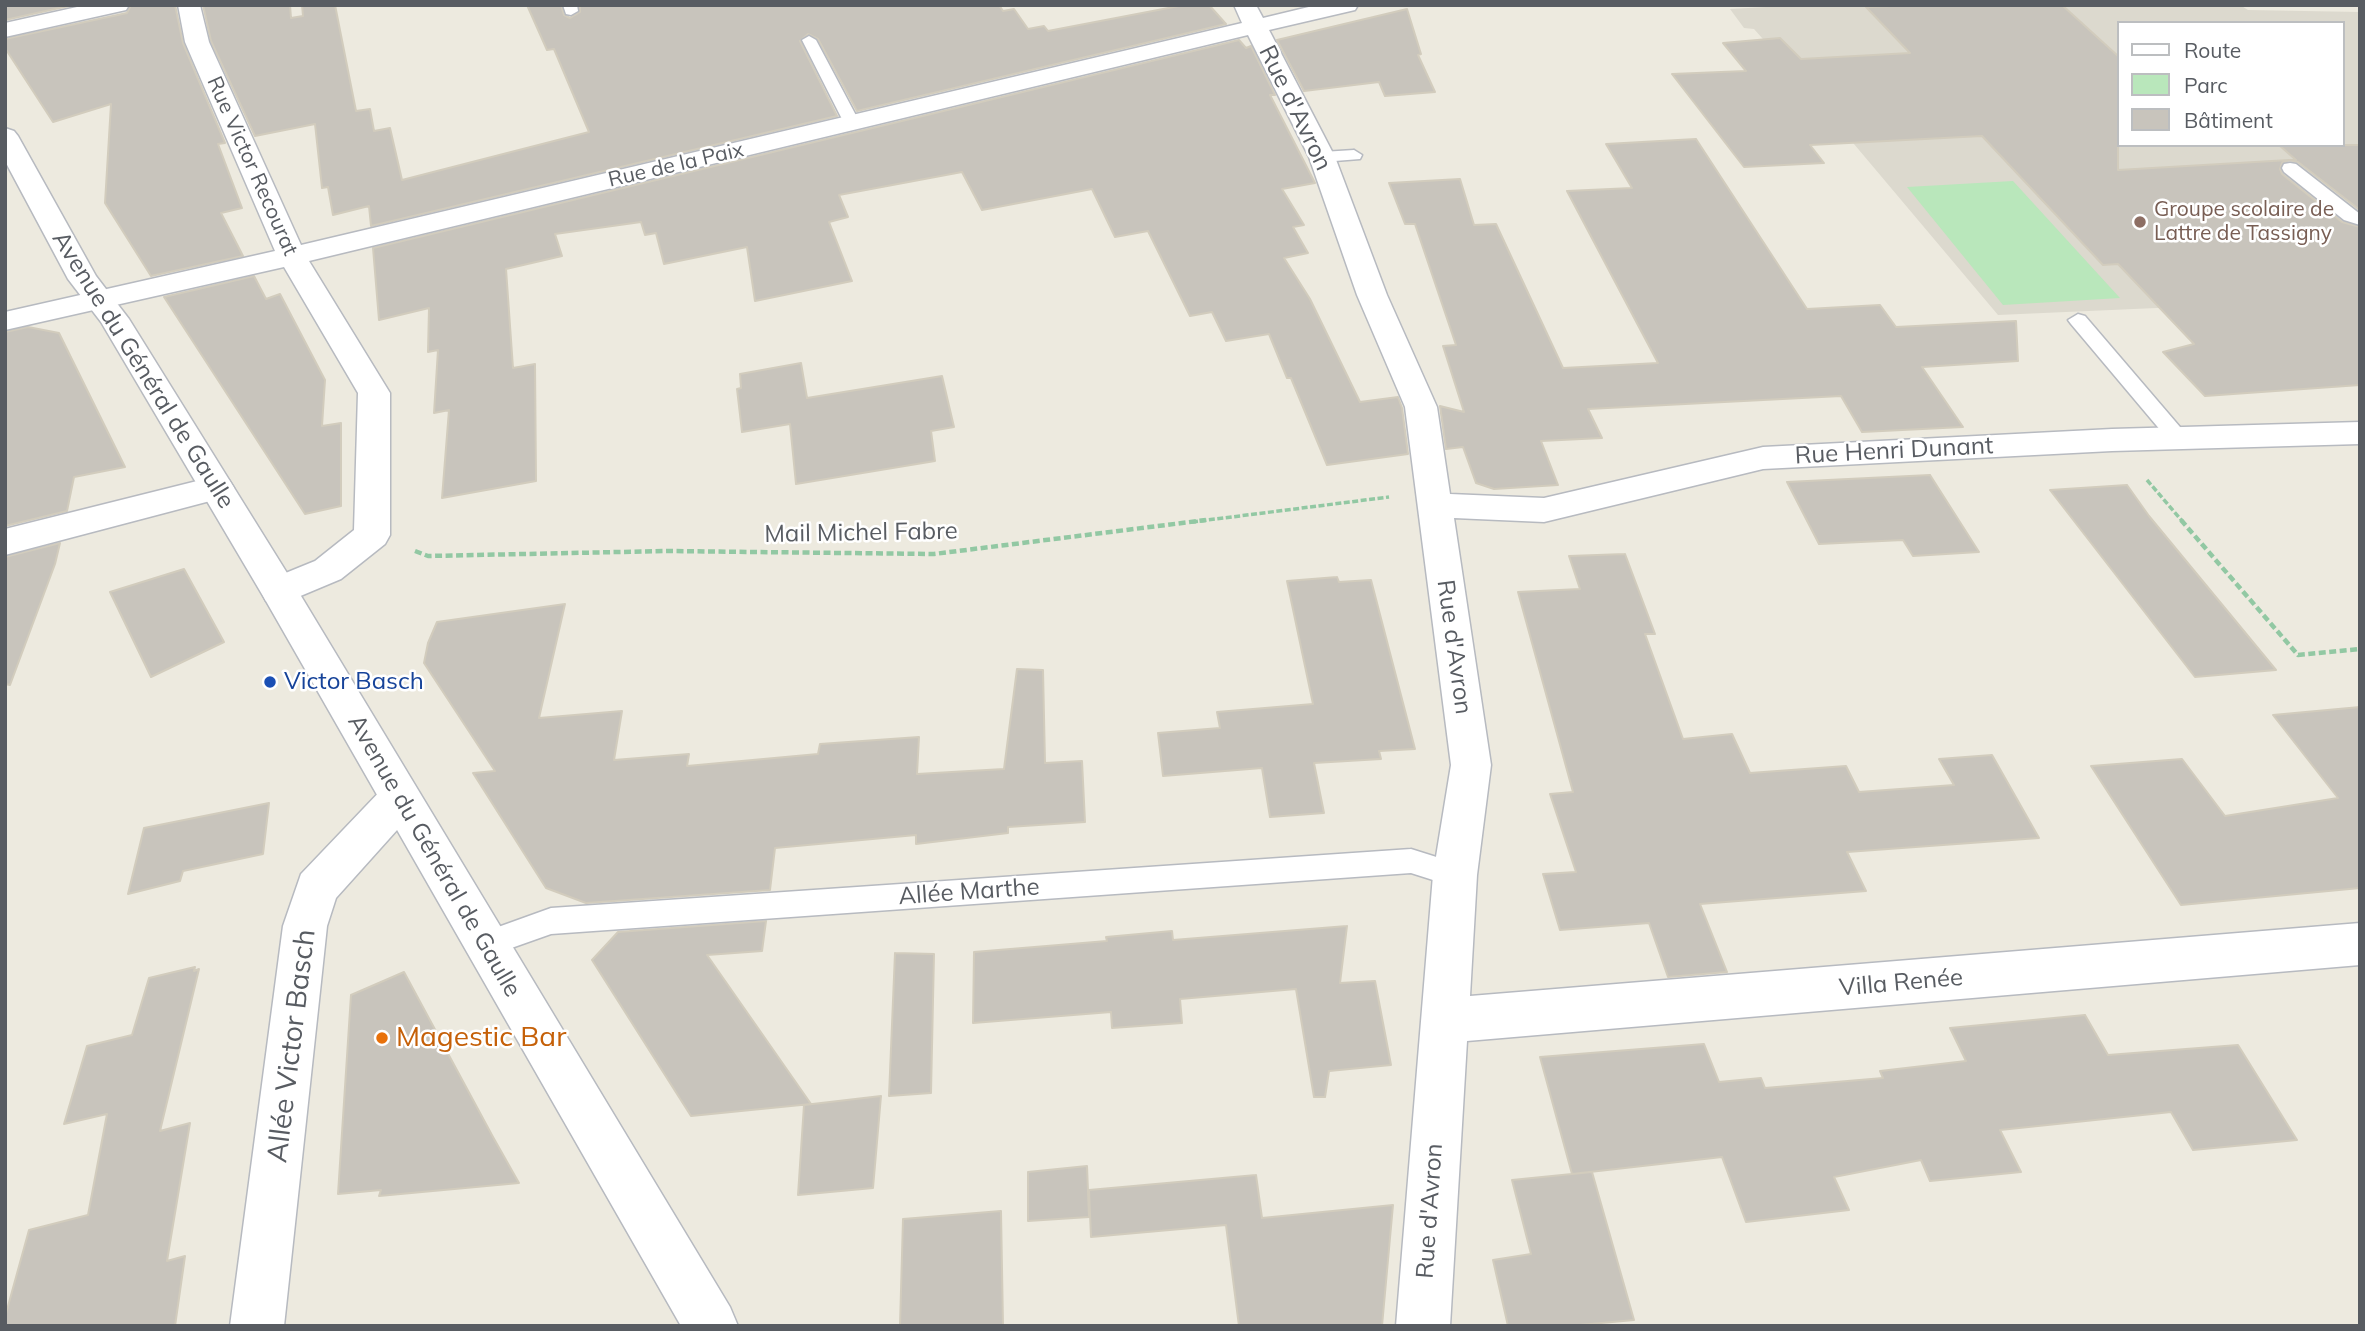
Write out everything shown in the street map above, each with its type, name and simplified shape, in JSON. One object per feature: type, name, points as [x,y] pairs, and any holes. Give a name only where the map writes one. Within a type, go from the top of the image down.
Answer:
[{"type":"street","points":[[5,30],[118,5]]},
{"type":"street","name":"Rue Victor Recourat","points":[[188,5],[197,42],[291,256],[374,393],[372,535]]},
{"type":"street","name":"Rue de la Paix","points":[[5,321],[852,123],[1250,17],[1346,5]]},
{"type":"street","name":"Rue d'Avron","points":[[1250,17],[1338,156],[1372,295],[1421,407],[1471,765],[1455,875],[1423,1326]]},
{"type":"street","name":"Avenue du Général de Gaulle","points":[[5,136],[83,279],[100,300],[279,591],[711,1326]]},
{"type":"street","name":"Rue Henri Dunant","points":[[1434,505],[1544,510],[1763,458],[2112,440],[2360,433]]},
{"type":"street","points":[[5,542],[217,488]]},
{"type":"street","points":[[279,591],[328,570],[372,535]]},
{"type":"street","name":"Allée Victor Basch","points":[[257,1326],[305,926],[317,888],[400,798]]},
{"type":"street","name":"Villa Renée","points":[[1443,1021],[2360,944]]},
{"type":"lane","points":[[809,40],[852,123]]},
{"type":"lane","points":[[2290,168],[2350,216],[2360,220]]},
{"type":"lane","points":[[2078,320],[2179,439]]},
{"type":"lane","name":"Allée Marthe","points":[[486,944],[551,921],[565,920],[1411,861],[1455,875]]},
{"type":"path","points":[[2112,440],[2298,655],[2360,649]]},
{"type":"path","name":"Mail Michel Fabre","points":[[372,535],[428,556],[667,551],[933,554],[1382,496],[1434,505]]},
{"type":"shaded area","name":"Groupe scolaire de Lattre de Tassigny","points":[[1802,5],[2240,5],[2248,10],[2360,12],[2360,299],[1998,315],[1811,93],[1754,29],[1744,28],[1730,9]]},
{"type":"green space","points":[[2013,181],[2120,298],[2003,305],[1907,187]]},
{"type":"building","points":[[5,5],[73,5],[5,20]]},
{"type":"building","points":[[131,5],[175,5],[183,43],[225,143],[218,144],[242,208],[221,213],[243,256],[151,276],[105,203],[111,104],[53,122],[5,48],[5,39],[127,13]]},
{"type":"building","points":[[203,5],[290,5],[291,18],[303,16],[302,5],[335,5],[356,111],[370,109],[374,131],[390,128],[402,180],[589,132],[554,49],[547,50],[527,5],[561,5],[564,15],[570,18],[580,12],[580,5],[999,5],[1003,11],[1014,9],[1028,29],[1044,26],[1048,31],[1184,5],[1209,5],[1226,24],[857,111],[818,39],[808,34],[800,41],[837,116],[371,226],[369,206],[333,215],[328,187],[322,188],[315,124],[255,136],[211,41]]},
{"type":"building","name":"Groupe scolaire de Lattre de Tassigny","points":[[2062,5],[2116,54],[2118,170],[2289,160],[2282,163],[2282,174],[2342,222],[2360,227],[2360,385],[2205,396],[2163,352],[2194,344],[2118,264],[2103,265],[1982,136],[1810,145],[1824,163],[1744,167],[1672,74],[1746,71],[1723,43],[1780,38],[1801,59],[1910,53],[1866,7]]},
{"type":"building","points":[[1407,9],[1421,54],[1418,55],[1435,92],[1385,96],[1379,82],[1304,91],[1277,40]]},
{"type":"building","points":[[1239,40],[1246,48],[1251,46],[1275,95],[1270,95],[1315,183],[1282,189],[1304,225],[1293,227],[1308,253],[1284,258],[1310,299],[1360,402],[1398,397],[1408,454],[1327,465],[1291,378],[1287,378],[1269,334],[1226,341],[1212,312],[1190,316],[1148,231],[1115,237],[1092,189],[982,210],[962,172],[839,195],[848,217],[829,222],[852,281],[755,301],[747,247],[664,264],[656,233],[645,235],[641,222],[555,234],[562,256],[506,269],[513,368],[535,364],[536,481],[442,498],[449,410],[434,413],[438,350],[428,352],[429,308],[379,320],[373,248]]},
{"type":"building","points":[[1696,139],[1807,309],[1880,305],[1896,327],[2016,321],[2018,361],[1922,367],[1963,427],[1862,432],[1841,396],[1588,409],[1602,438],[1541,441],[1558,485],[1494,489],[1476,483],[1463,447],[1446,449],[1440,406],[1464,412],[1443,346],[1456,345],[1415,224],[1405,224],[1389,183],[1460,179],[1474,225],[1496,224],[1563,368],[1658,363],[1567,191],[1632,188],[1606,144]]},
{"type":"building","points":[[2360,145],[2360,210],[2298,162],[2290,160],[2296,160],[2281,147]]},
{"type":"building","points":[[254,276],[266,299],[280,294],[325,380],[322,426],[341,423],[341,506],[305,514],[164,297]]},
{"type":"building","points":[[28,327],[59,333],[125,467],[74,477],[67,511],[5,526],[5,332]]},
{"type":"building","points":[[801,363],[807,398],[942,376],[954,427],[931,431],[935,461],[796,484],[790,424],[742,432],[737,389],[741,388],[740,374]]},
{"type":"building","points":[[1930,475],[1979,552],[1913,556],[1903,540],[1819,544],[1787,482]]},
{"type":"building","points":[[2127,485],[2149,516],[2276,670],[2195,677],[2050,490]]},
{"type":"building","points":[[60,543],[55,564],[10,685],[5,684],[5,557]]},
{"type":"building","points":[[1625,554],[1655,634],[1645,634],[1683,739],[1732,734],[1750,773],[1846,766],[1859,792],[1954,785],[1939,759],[1992,755],[2039,838],[1847,852],[1866,891],[1700,904],[1727,972],[1668,977],[1649,923],[1560,930],[1543,874],[1576,872],[1550,794],[1573,792],[1518,592],[1580,589],[1569,556]]},
{"type":"building","points":[[184,569],[224,642],[151,677],[110,592]]},
{"type":"building","points":[[1337,577],[1339,582],[1371,580],[1415,749],[1379,751],[1381,759],[1314,763],[1324,813],[1270,817],[1262,768],[1163,776],[1158,733],[1220,728],[1217,712],[1313,704],[1287,581]]},
{"type":"building","points":[[565,604],[539,718],[622,711],[614,760],[689,754],[687,766],[818,754],[820,744],[919,737],[917,774],[1004,769],[1017,669],[1043,670],[1045,763],[1082,761],[1085,822],[1008,827],[1008,833],[916,844],[916,835],[775,848],[770,890],[586,903],[546,888],[473,773],[495,771],[424,663],[428,643],[437,622]]},
{"type":"building","points":[[2360,707],[2360,888],[2181,905],[2091,766],[2182,759],[2225,816],[2338,798],[2273,715]]},
{"type":"building","points":[[269,803],[263,854],[183,871],[180,881],[128,894],[144,828]]},
{"type":"building","points":[[766,921],[762,951],[707,955],[811,1104],[691,1116],[592,960],[618,932]]},
{"type":"building","points":[[1347,926],[1340,983],[1375,981],[1391,1065],[1329,1071],[1325,1097],[1314,1097],[1296,989],[1180,999],[1182,1023],[1112,1028],[1111,1012],[973,1023],[974,952],[1107,941],[1106,937],[1172,931],[1173,940]]},
{"type":"building","points":[[895,953],[934,954],[931,1093],[889,1096]]},
{"type":"building","points":[[195,967],[194,971],[199,969],[160,1131],[190,1123],[167,1261],[185,1256],[175,1326],[5,1326],[5,1317],[29,1230],[88,1215],[107,1114],[64,1124],[87,1046],[132,1035],[149,978]]},
{"type":"building","points":[[404,972],[519,1183],[379,1196],[381,1190],[338,1194],[351,995]]},
{"type":"building","points":[[2085,1015],[2108,1055],[2238,1045],[2297,1140],[2193,1150],[2171,1112],[2000,1130],[2021,1172],[1930,1181],[1921,1160],[1834,1177],[1849,1210],[1746,1222],[1722,1157],[1572,1174],[1540,1057],[1704,1044],[1719,1082],[1761,1078],[1765,1088],[1883,1078],[1880,1071],[1966,1061],[1950,1028]]},
{"type":"building","points":[[881,1096],[873,1188],[798,1195],[804,1105]]},
{"type":"building","points":[[1087,1166],[1089,1217],[1028,1221],[1028,1172]]},
{"type":"building","points":[[1592,1172],[1634,1320],[1569,1326],[1508,1326],[1493,1260],[1531,1254],[1512,1180]]},
{"type":"building","points":[[1256,1175],[1262,1218],[1393,1205],[1382,1326],[1239,1326],[1226,1225],[1091,1237],[1089,1190]]},
{"type":"building","points":[[1001,1211],[1003,1326],[900,1326],[903,1219]]},
{"type":"place","name":"Groupe scolaire de Lattre de Tassigny","points":[[2140,222]]},
{"type":"place","name":"Victor Basch","points":[[270,682]]},
{"type":"place","name":"Magestic Bar","points":[[382,1038]]}]
